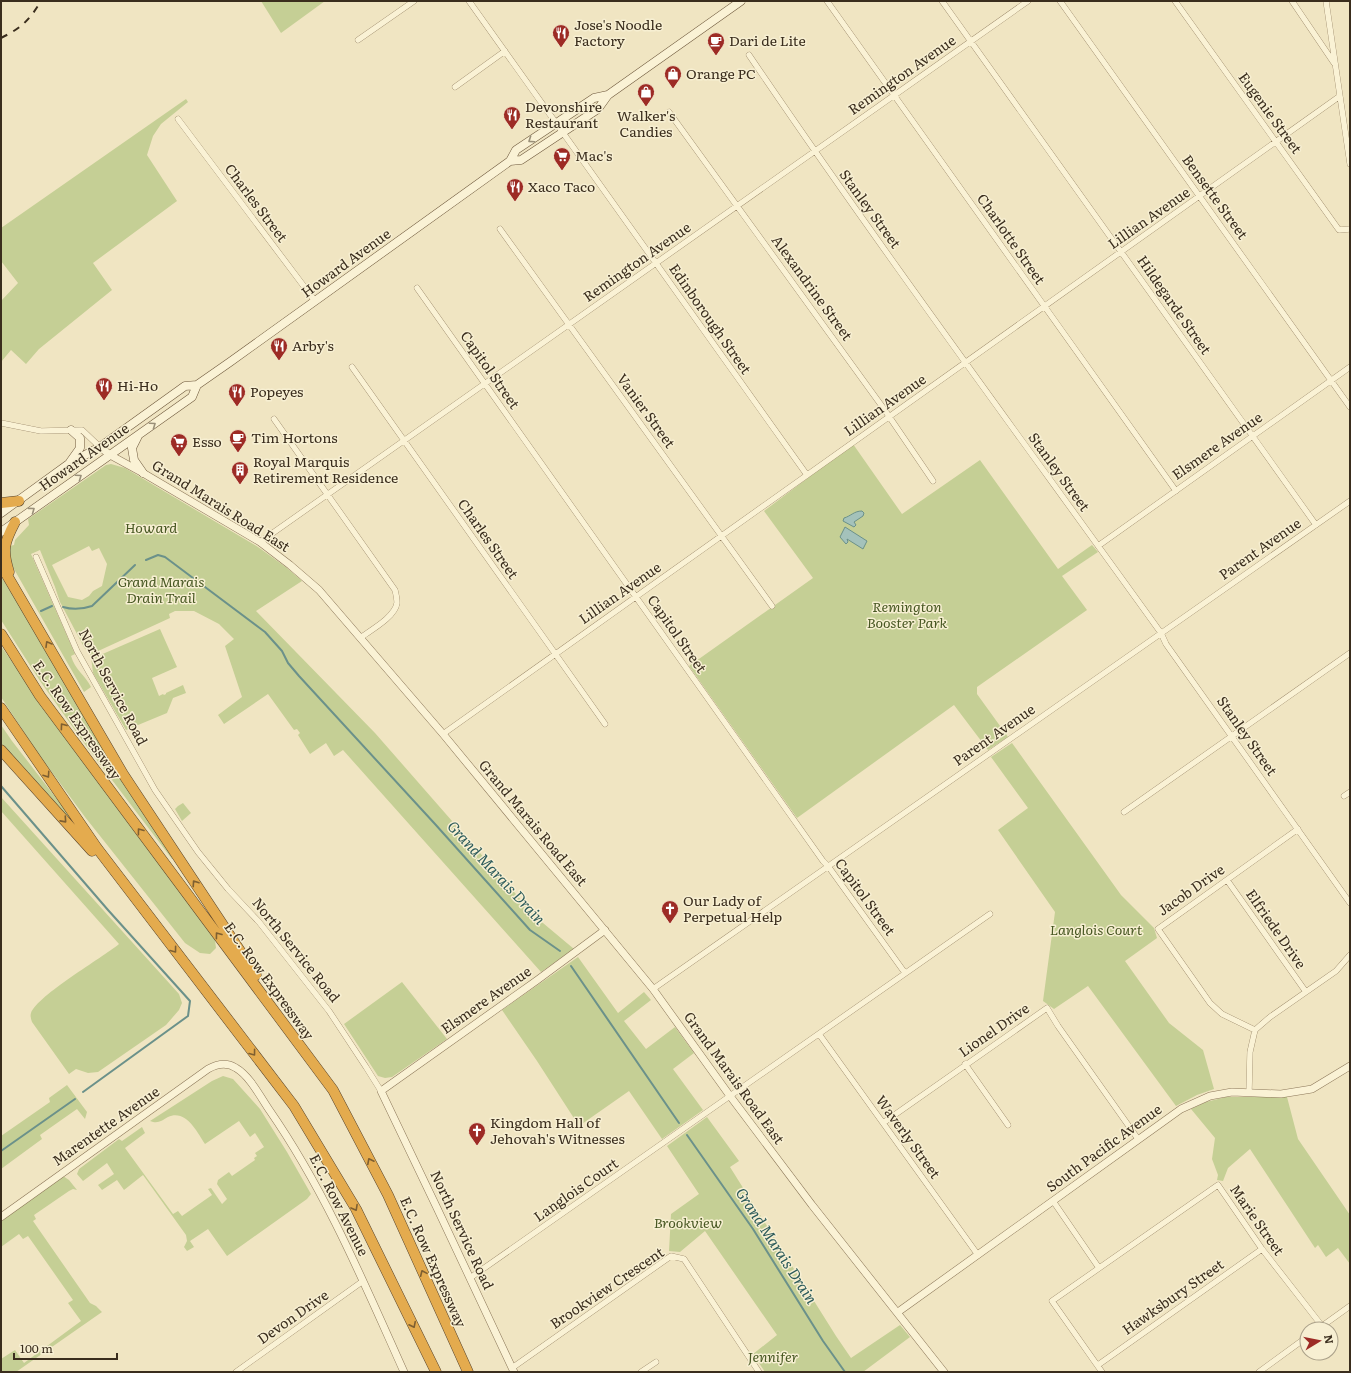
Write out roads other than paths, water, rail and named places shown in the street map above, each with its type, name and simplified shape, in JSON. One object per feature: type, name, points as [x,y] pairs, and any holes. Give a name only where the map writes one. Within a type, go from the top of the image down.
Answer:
[{"type":"highway","points":[[1,503],[19,501]]},
{"type":"highway","points":[[14,522],[6,539],[5,557],[14,585]]},
{"type":"highway","points":[[1,565],[123,774],[333,1090]]},
{"type":"highway","name":"E.C. Row Expressway","points":[[1,634],[40,696],[333,1090],[388,1195],[468,1372]]},
{"type":"highway","points":[[1,708],[97,848],[294,1106],[356,1209],[436,1372]]},
{"type":"highway","points":[[1,750],[151,919]]},
{"type":"main road","name":"Howard Avenue","points":[[510,161],[521,160],[598,109],[608,95],[741,1]]},
{"type":"main road","name":"Howard Avenue","points":[[1,513],[70,463],[100,447],[185,386],[197,385],[510,161],[516,150],[594,98],[608,95]]},
{"type":"main road","name":"Howard Avenue","points":[[1,532],[192,397],[197,385]]},
{"type":"main road","points":[[70,430],[80,438],[80,448],[70,463]]},
{"type":"main road","points":[[139,434],[132,448],[134,460],[143,473]]},
{"type":"street","points":[[358,40],[414,1]]},
{"type":"street","name":"Edinborough Street","points":[[469,1],[807,475]]},
{"type":"street","name":"Charlotte Street","points":[[827,1],[1176,491]]},
{"type":"street","name":"Hildegarde Street","points":[[942,1],[1316,525]]},
{"type":"street","name":"Remington Avenue","points":[[260,542],[1028,1]]},
{"type":"street","name":"Bensette Street","points":[[1060,1],[1350,407]]},
{"type":"street","name":"Eugenie Street","points":[[1176,1],[1339,230],[1350,230]]},
{"type":"street","points":[[1292,1],[1336,65]]},
{"type":"street","points":[[1326,1],[1350,164]]},
{"type":"street","points":[[455,87],[505,51]]},
{"type":"street","name":"Stanley Street","points":[[749,55],[814,151],[1098,546],[1350,903]]},
{"type":"street","name":"Lillian Avenue","points":[[443,734],[1340,96]]},
{"type":"street","name":"Alexandrine Street","points":[[669,112],[889,417],[933,481]]},
{"type":"street","name":"Charles Street","points":[[178,119],[316,301]]},
{"type":"street","name":"Vanier Street","points":[[500,229],[772,606]]},
{"type":"street","name":"Capitol Street","points":[[417,288],[823,861],[905,973]]},
{"type":"street","name":"Charles Street","points":[[352,367],[605,724]]},
{"type":"street","name":"Elsmere Avenue","points":[[1098,546],[1350,367]]},
{"type":"street","points":[[274,419],[395,590],[397,603],[394,611],[388,618],[360,638]]},
{"type":"street","name":"Grand Marais Road East","points":[[1,423],[42,431],[82,430],[110,455],[260,542],[319,590],[443,734],[653,989],[730,1096],[812,1205],[944,1372]]},
{"type":"street","name":"Parent Avenue","points":[[653,989],[1350,501]]},
{"type":"street","name":"North Service Road","points":[[36,557],[77,651],[155,790],[198,852],[228,889],[259,922],[329,1011],[366,1067],[380,1091],[513,1370]]},
{"type":"street","points":[[1124,812],[1350,653]]},
{"type":"street","points":[[1344,796],[1350,792]]},
{"type":"street","name":"Jacob Drive","points":[[1255,1030],[1222,1014],[1210,1003],[1158,929],[1298,829]]},
{"type":"street","name":"Elfriede Drive","points":[[1227,880],[1306,992]]},
{"type":"street","name":"Langlois Court","points":[[470,1278],[990,914]]},
{"type":"street","name":"Elsmere Avenue","points":[[380,1091],[536,981],[605,930]]},
{"type":"street","points":[[1249,1092],[1250,1052],[1255,1030],[1270,1017],[1336,971],[1350,955]]},
{"type":"street","name":"Lionel Drive","points":[[883,1123],[965,1064],[1047,1008],[1058,1026],[1138,1139]]},
{"type":"street","name":"Waverly Street","points":[[819,1034],[978,1255]]},
{"type":"street","name":"Marentette Avenue","points":[[1,1217],[208,1069],[222,1064],[229,1064]]},
{"type":"street","name":"E.C. Row Avenue","points":[[229,1064],[237,1068],[252,1084],[290,1140],[321,1195],[404,1372]]},
{"type":"street","points":[[965,1064],[1008,1125]]},
{"type":"street","name":"South Pacific Avenue","points":[[898,1312],[1181,1109],[1210,1096],[1232,1092],[1281,1094],[1312,1089],[1349,1070]]},
{"type":"street","name":"Marie Street","points":[[1099,1268],[1218,1185],[1262,1249],[1315,1321]]},
{"type":"street","points":[[1053,1201],[1099,1268],[1052,1301],[1102,1372]]},
{"type":"street","name":"Hawksbury Street","points":[[1098,1365],[1262,1249]]},
{"type":"street","name":"Brookview Crescent","points":[[513,1370],[671,1256],[684,1259],[759,1372]]},
{"type":"street","name":"Devon Drive","points":[[236,1372],[363,1282]]},
{"type":"street","points":[[1330,1321],[1350,1306]]},
{"type":"street","points":[[1259,1372],[1299,1343]]},
{"type":"street","points":[[641,1372],[656,1362]]},
{"type":"water","points":[[862,511],[864,513],[863,516],[854,522],[856,525],[854,527],[843,521],[844,518]]},
{"type":"water","points":[[845,527],[867,541],[863,549],[847,539],[848,542],[846,544],[840,537]]},
{"type":"waterway","points":[[146,560],[158,555],[165,557],[265,632],[282,651],[288,663],[299,676],[530,930],[560,951]]},
{"type":"waterway","points":[[63,607],[78,609],[92,606],[135,565]]},
{"type":"waterway","points":[[41,611],[52,606]]},
{"type":"waterway","points":[[1,786],[108,910],[190,1001],[188,1016],[83,1092]]},
{"type":"waterway","name":"Grand Marais Drain","points":[[571,966],[679,1123]]},
{"type":"waterway","points":[[1,1151],[75,1099]]},
{"type":"waterway","name":"Grand Marais Drain","points":[[687,1135],[753,1229],[823,1341],[845,1372]]},
{"type":"railway","points":[[1,38],[14,31],[24,23],[41,1]]},
{"type":"place","name":"Jose's Noodle Factory","points":[[561,48]]},
{"type":"place","name":"Dari de Lite","points":[[716,56]]},
{"type":"place","name":"Orange PC","points":[[673,89]]},
{"type":"place","name":"Walker's Candies","points":[[646,107]]},
{"type":"place","name":"Devonshire Restaurant","points":[[512,130]]},
{"type":"place","name":"Mac's","points":[[562,171]]},
{"type":"place","name":"Xaco Taco","points":[[515,202]]},
{"type":"place","name":"Arby's","points":[[279,361]]},
{"type":"place","name":"Hi-Ho","points":[[104,401]]},
{"type":"place","name":"Popeyes","points":[[237,407]]},
{"type":"place","name":"Tim Hortons","points":[[238,453]]},
{"type":"place","name":"Esso","points":[[179,457]]},
{"type":"place","name":"Royal Marquis Retirement Residence","points":[[240,485]]},
{"type":"place","name":"Our Lady of Perpetual Help","points":[[670,924]]},
{"type":"place","name":"Kingdom Hall of Jehovah's Witnesses","points":[[477,1146]]},
{"type":"park label","name":"Howard","points":[[151,528]]},
{"type":"park label","name":"Grand Marais Drain Trail","points":[[161,590]]},
{"type":"park label","name":"Remington Booster Park","points":[[907,616]]},
{"type":"park label","name":"Brookview","points":[[688,1223]]},
{"type":"park label","name":"Jennifer","points":[[773,1357]]}]
